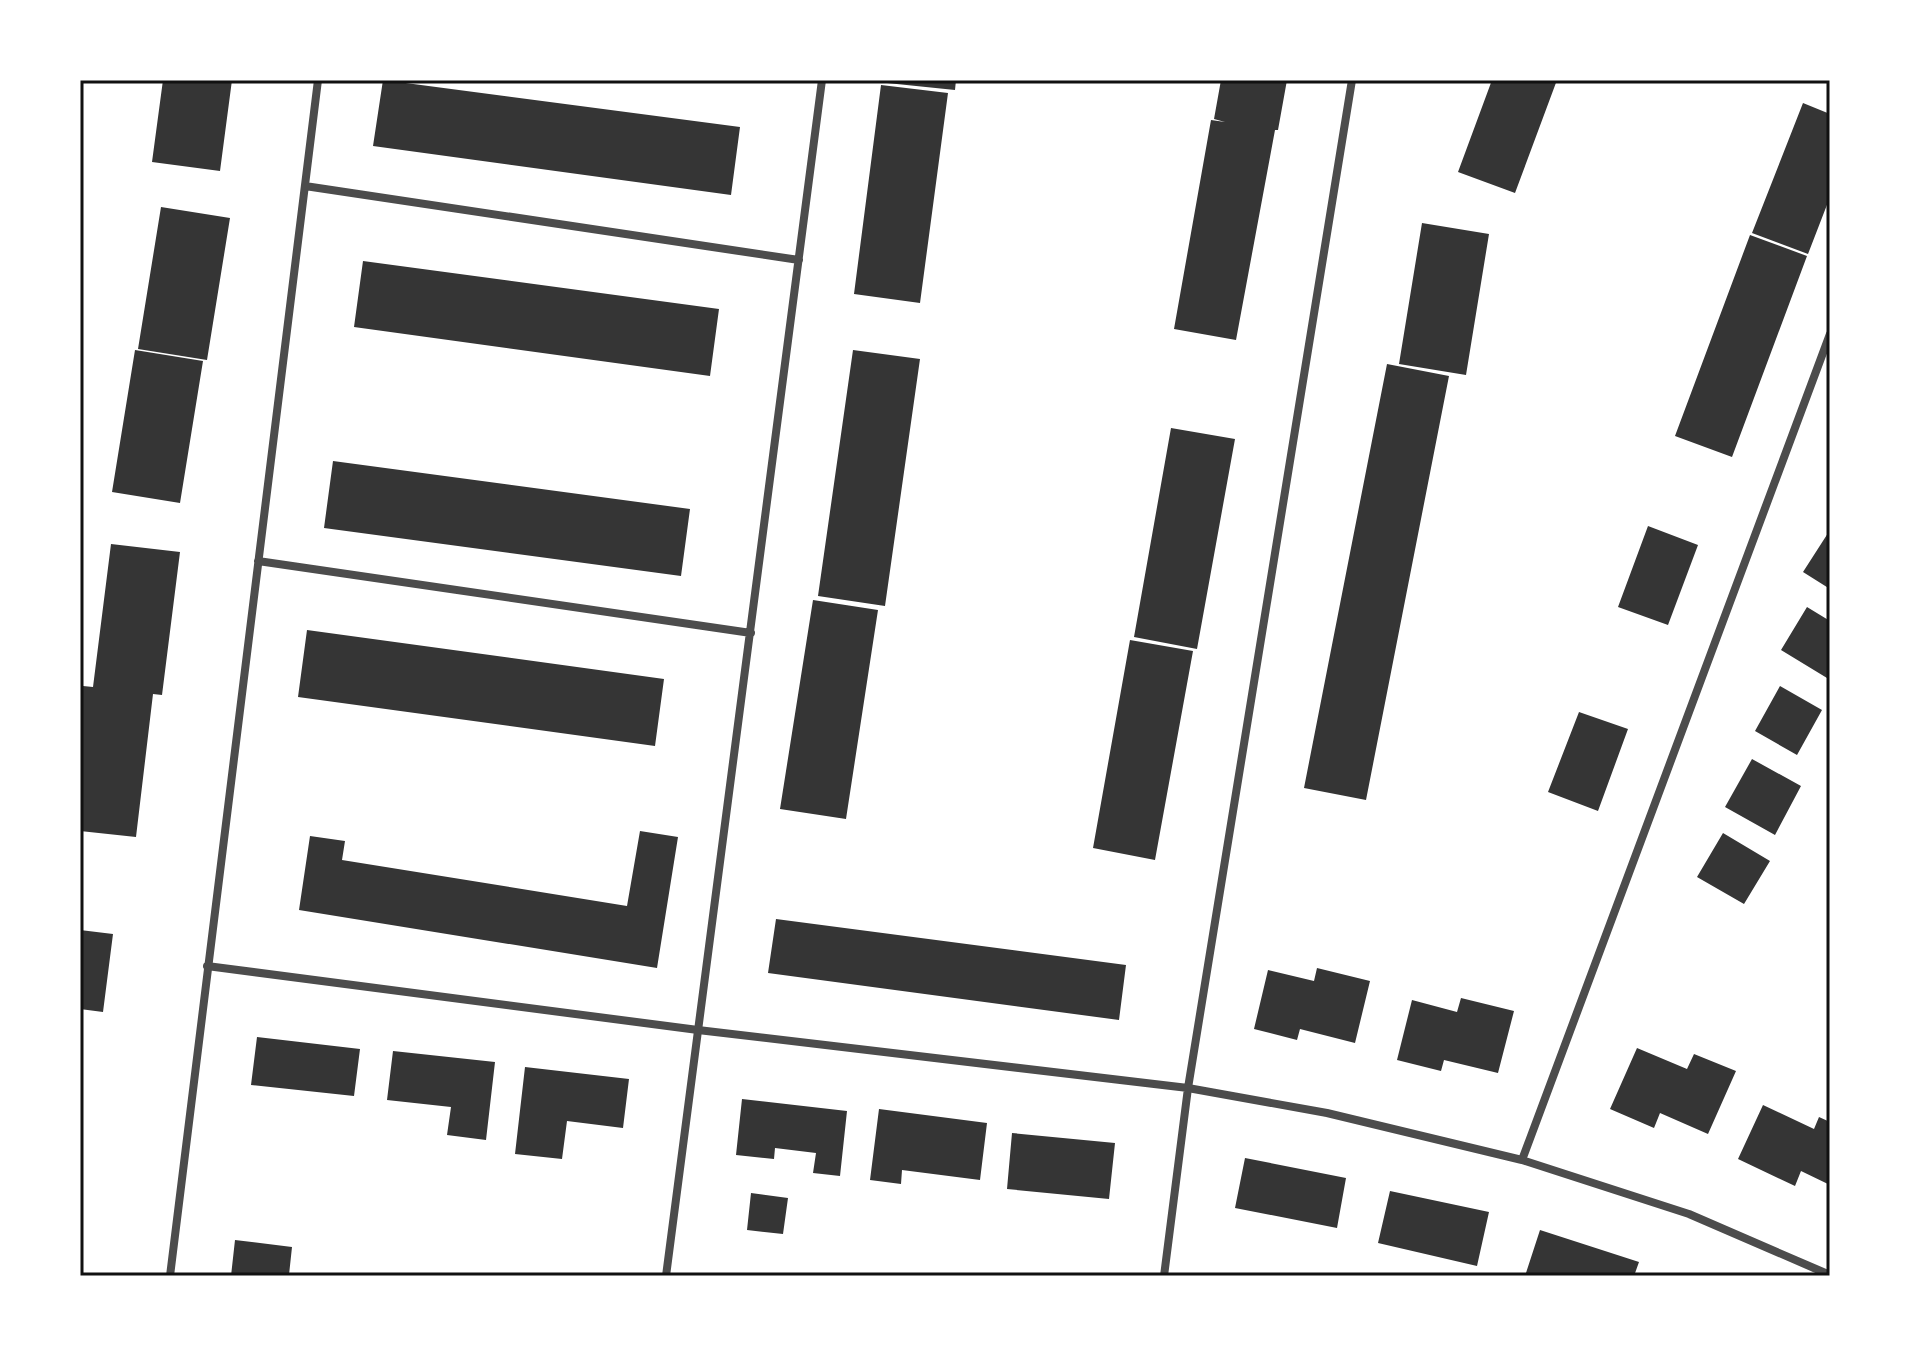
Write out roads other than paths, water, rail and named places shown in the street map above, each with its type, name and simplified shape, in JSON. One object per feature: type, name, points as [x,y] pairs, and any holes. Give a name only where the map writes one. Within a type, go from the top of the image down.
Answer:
[{"type":"street","points":[[170,1276],[318,80]]},
{"type":"street","points":[[666,1276],[822,80]]},
{"type":"street","points":[[1164,1276],[1188,1088],[1352,80]]},
{"type":"street","points":[[305,186],[799,260]]},
{"type":"street","points":[[1522,1160],[1830,334]]},
{"type":"street","points":[[258,561],[751,633]]},
{"type":"street","points":[[207,966],[698,1030],[1188,1088],[1327,1113],[1522,1160],[1689,1214],[1830,1275]]}]
